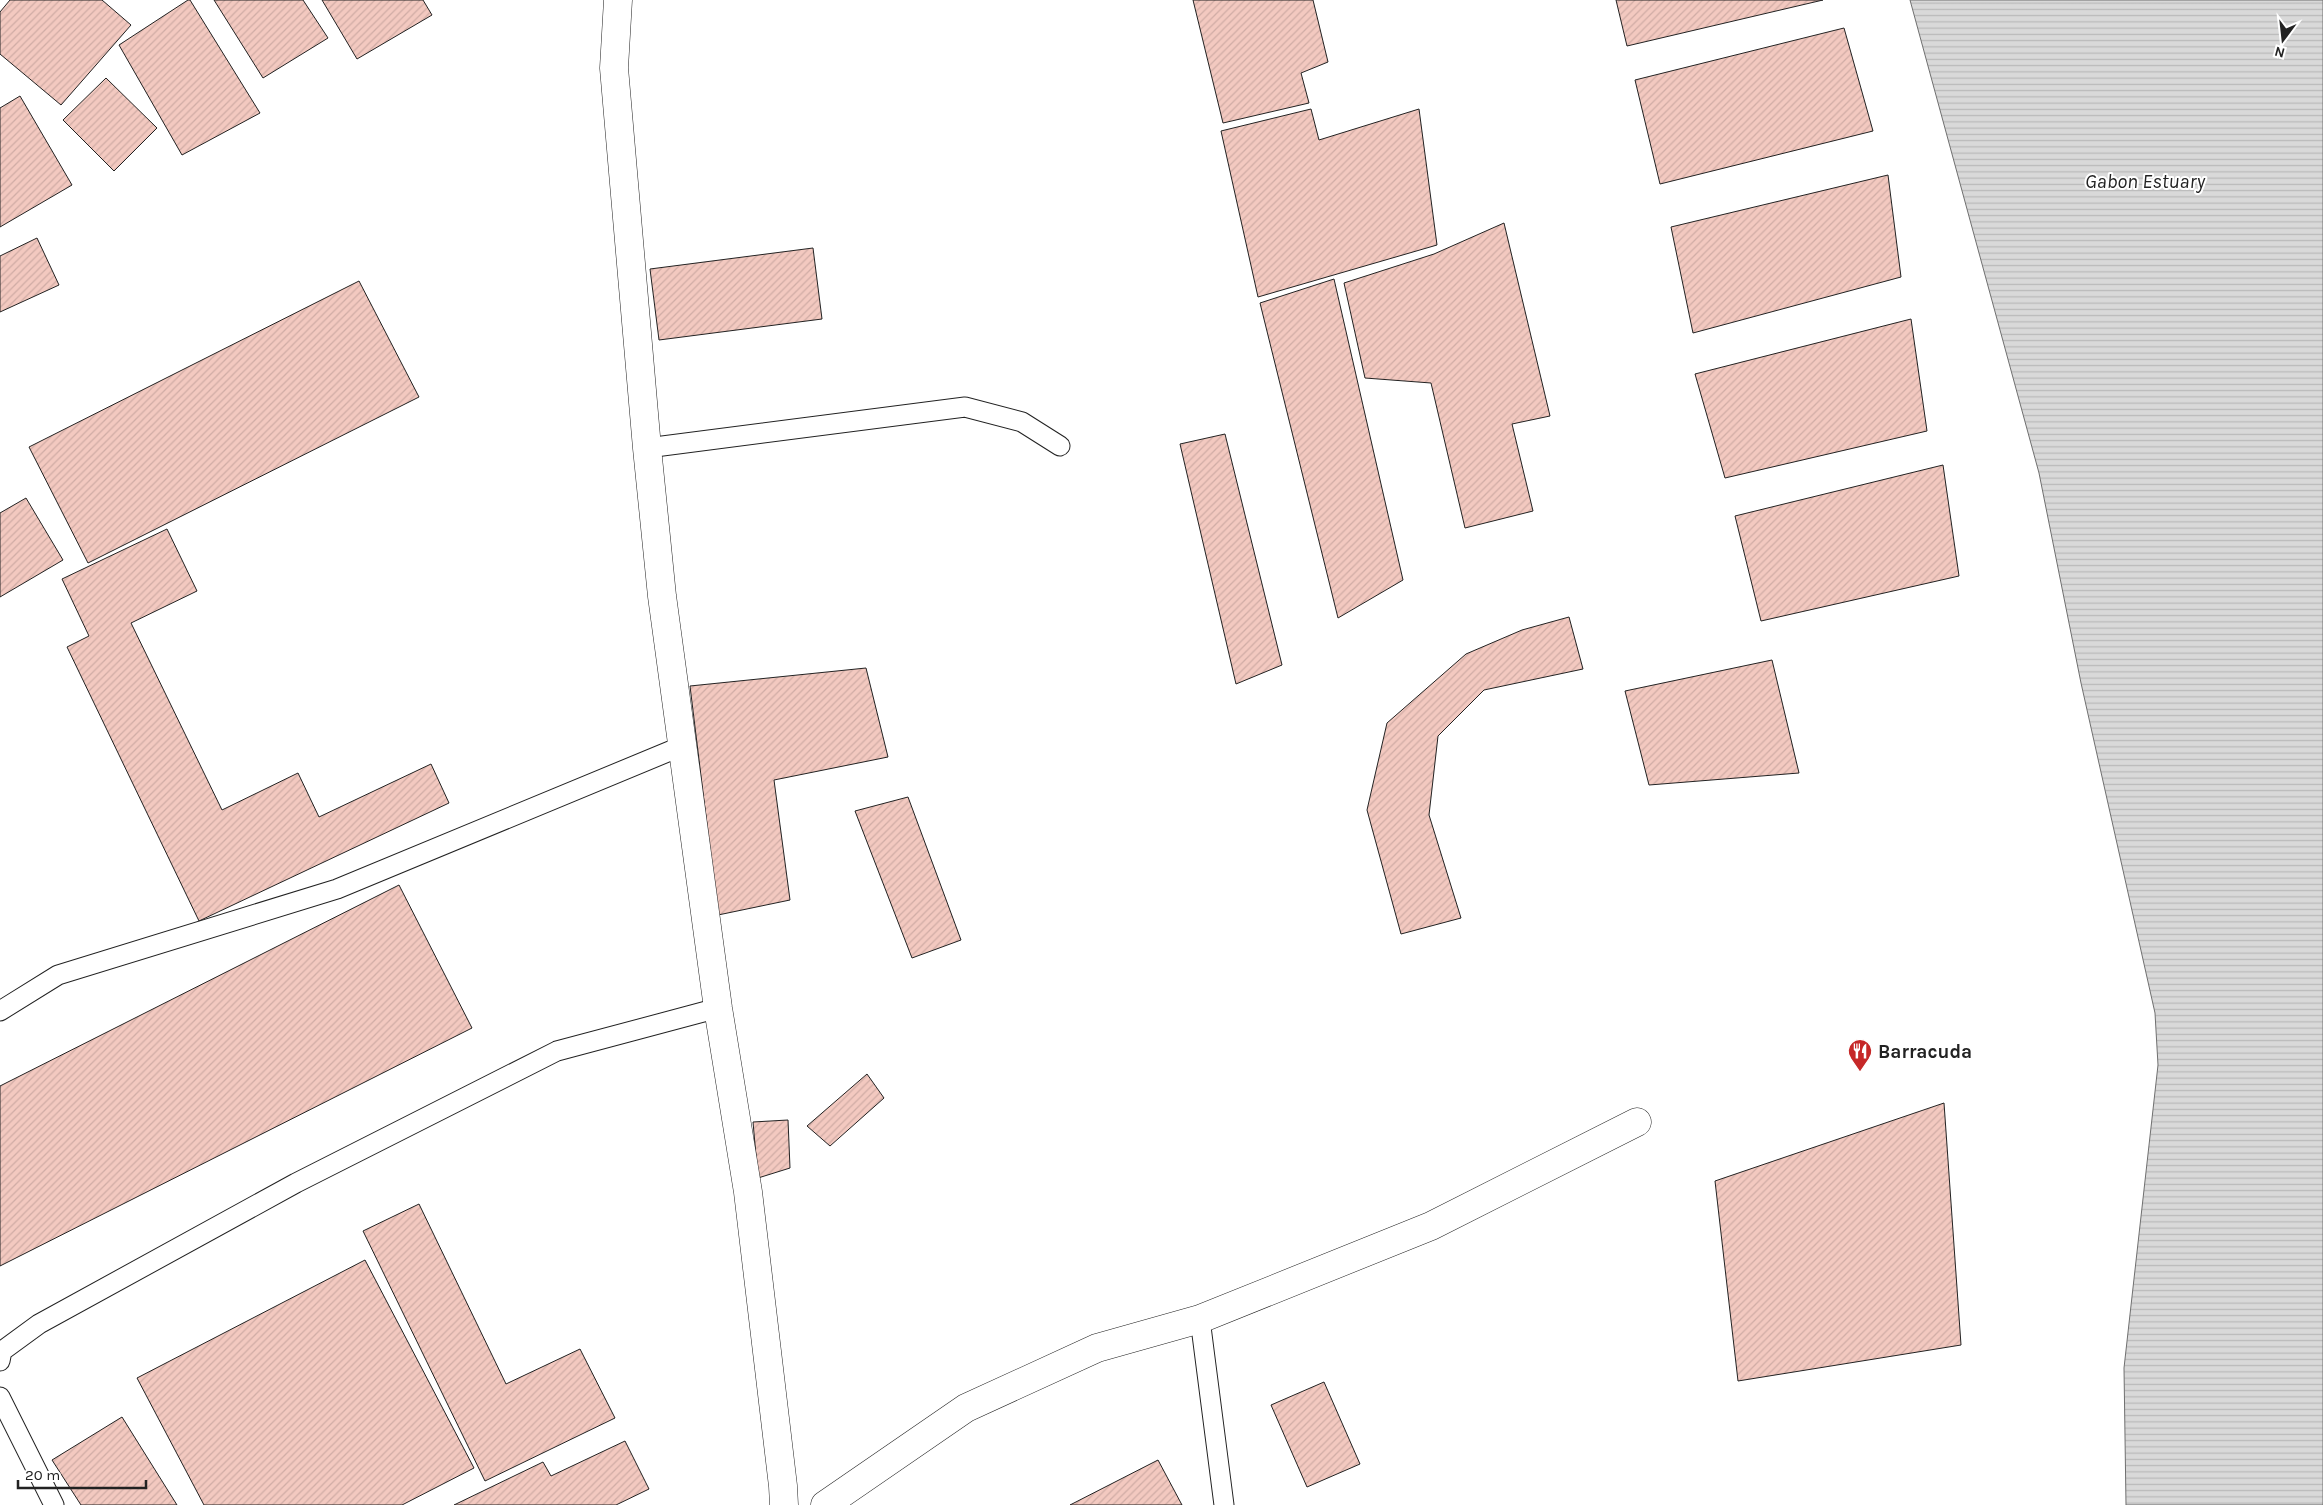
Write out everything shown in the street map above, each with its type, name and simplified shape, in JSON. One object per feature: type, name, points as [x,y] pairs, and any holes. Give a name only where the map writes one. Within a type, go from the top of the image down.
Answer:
[{"type":"street","points":[[618,0],[614,68],[647,448],[662,596],[718,1008],[748,1192],[784,1505]]},
{"type":"street","points":[[825,1505],[966,1408],[1097,1348],[1200,1319],[1431,1226],[1637,1122]]},
{"type":"lane","points":[[647,448],[965,407],[1022,422],[1060,446]]},
{"type":"lane","points":[[0,1011],[58,975],[337,889],[682,746]]},
{"type":"lane","points":[[0,1361],[2,1351],[39,1324],[296,1183],[556,1051],[718,1008]]},
{"type":"lane","points":[[1200,1319],[1224,1505]]},
{"type":"lane","points":[[0,1397],[6,1413],[54,1505]]},
{"type":"water","name":"Gabon Estuary","points":[[1910,0],[2323,0],[2323,1505],[2126,1505],[2124,1368],[2158,1065],[2155,1013],[2081,683],[2039,473]]},
{"type":"building","points":[[10,0],[102,0],[131,25],[61,105],[0,54],[0,12]]},
{"type":"building","points":[[190,0],[260,113],[182,155],[119,45]]},
{"type":"building","points":[[214,0],[303,0],[328,38],[263,78]]},
{"type":"building","points":[[322,0],[423,0],[432,15],[357,59]]},
{"type":"building","points":[[1193,0],[1313,0],[1328,62],[1301,73],[1309,103],[1223,123]]},
{"type":"building","points":[[1616,0],[1823,0],[1627,46]]},
{"type":"building","points":[[1844,28],[1873,131],[1660,184],[1635,80]]},
{"type":"building","points":[[106,78],[157,128],[114,171],[63,120]]},
{"type":"building","points":[[20,96],[72,185],[0,227],[0,108]]},
{"type":"building","points":[[1311,109],[1319,140],[1419,109],[1437,245],[1258,297],[1221,131]]},
{"type":"building","points":[[1888,175],[1901,277],[1693,333],[1671,227]]},
{"type":"building","points":[[1504,223],[1550,416],[1512,424],[1533,511],[1465,528],[1431,383],[1365,378],[1344,283],[1434,254]]},
{"type":"building","points":[[37,238],[59,285],[0,312],[0,256]]},
{"type":"building","points":[[813,248],[822,319],[659,340],[650,269]]},
{"type":"building","points":[[1334,279],[1403,580],[1338,618],[1260,303]]},
{"type":"building","points":[[359,281],[419,397],[88,563],[29,447]]},
{"type":"building","points":[[1911,319],[1927,431],[1725,478],[1695,374]]},
{"type":"building","points":[[1225,434],[1282,665],[1236,684],[1180,444]]},
{"type":"building","points":[[1943,465],[1959,576],[1761,621],[1735,516]]},
{"type":"building","points":[[26,498],[63,560],[0,597],[0,513]]},
{"type":"building","points":[[167,529],[197,591],[131,623],[222,810],[298,773],[319,817],[431,764],[449,803],[199,921],[67,647],[89,636],[62,579]]},
{"type":"building","points":[[1569,617],[1583,669],[1484,690],[1438,736],[1429,815],[1461,918],[1401,934],[1367,810],[1387,723],[1466,654],[1522,630]]},
{"type":"building","points":[[1772,660],[1799,773],[1649,785],[1625,691]]},
{"type":"building","points":[[866,668],[888,757],[774,780],[790,900],[718,915],[690,686]]},
{"type":"building","points":[[908,797],[961,940],[912,958],[855,811]]},
{"type":"building","points":[[399,885],[472,1028],[0,1266],[0,1086]]},
{"type":"building","points":[[867,1074],[884,1098],[830,1146],[807,1126]]},
{"type":"building","points":[[1944,1103],[1961,1345],[1738,1381],[1715,1181]]},
{"type":"building","points":[[788,1120],[790,1168],[758,1178],[753,1122]]},
{"type":"building","points":[[419,1204],[506,1384],[580,1349],[615,1418],[485,1481],[363,1231]]},
{"type":"building","points":[[365,1260],[474,1468],[402,1505],[204,1505],[137,1378]]},
{"type":"building","points":[[1324,1382],[1360,1464],[1307,1487],[1271,1405]]},
{"type":"building","points":[[122,1417],[177,1505],[81,1505],[52,1460]]},
{"type":"building","points":[[625,1441],[649,1489],[616,1505],[454,1505],[543,1462],[551,1476]]},
{"type":"building","points":[[1158,1460],[1182,1505],[1070,1505]]},
{"type":"place","name":"Barracuda","points":[[1860,1072]]}]
